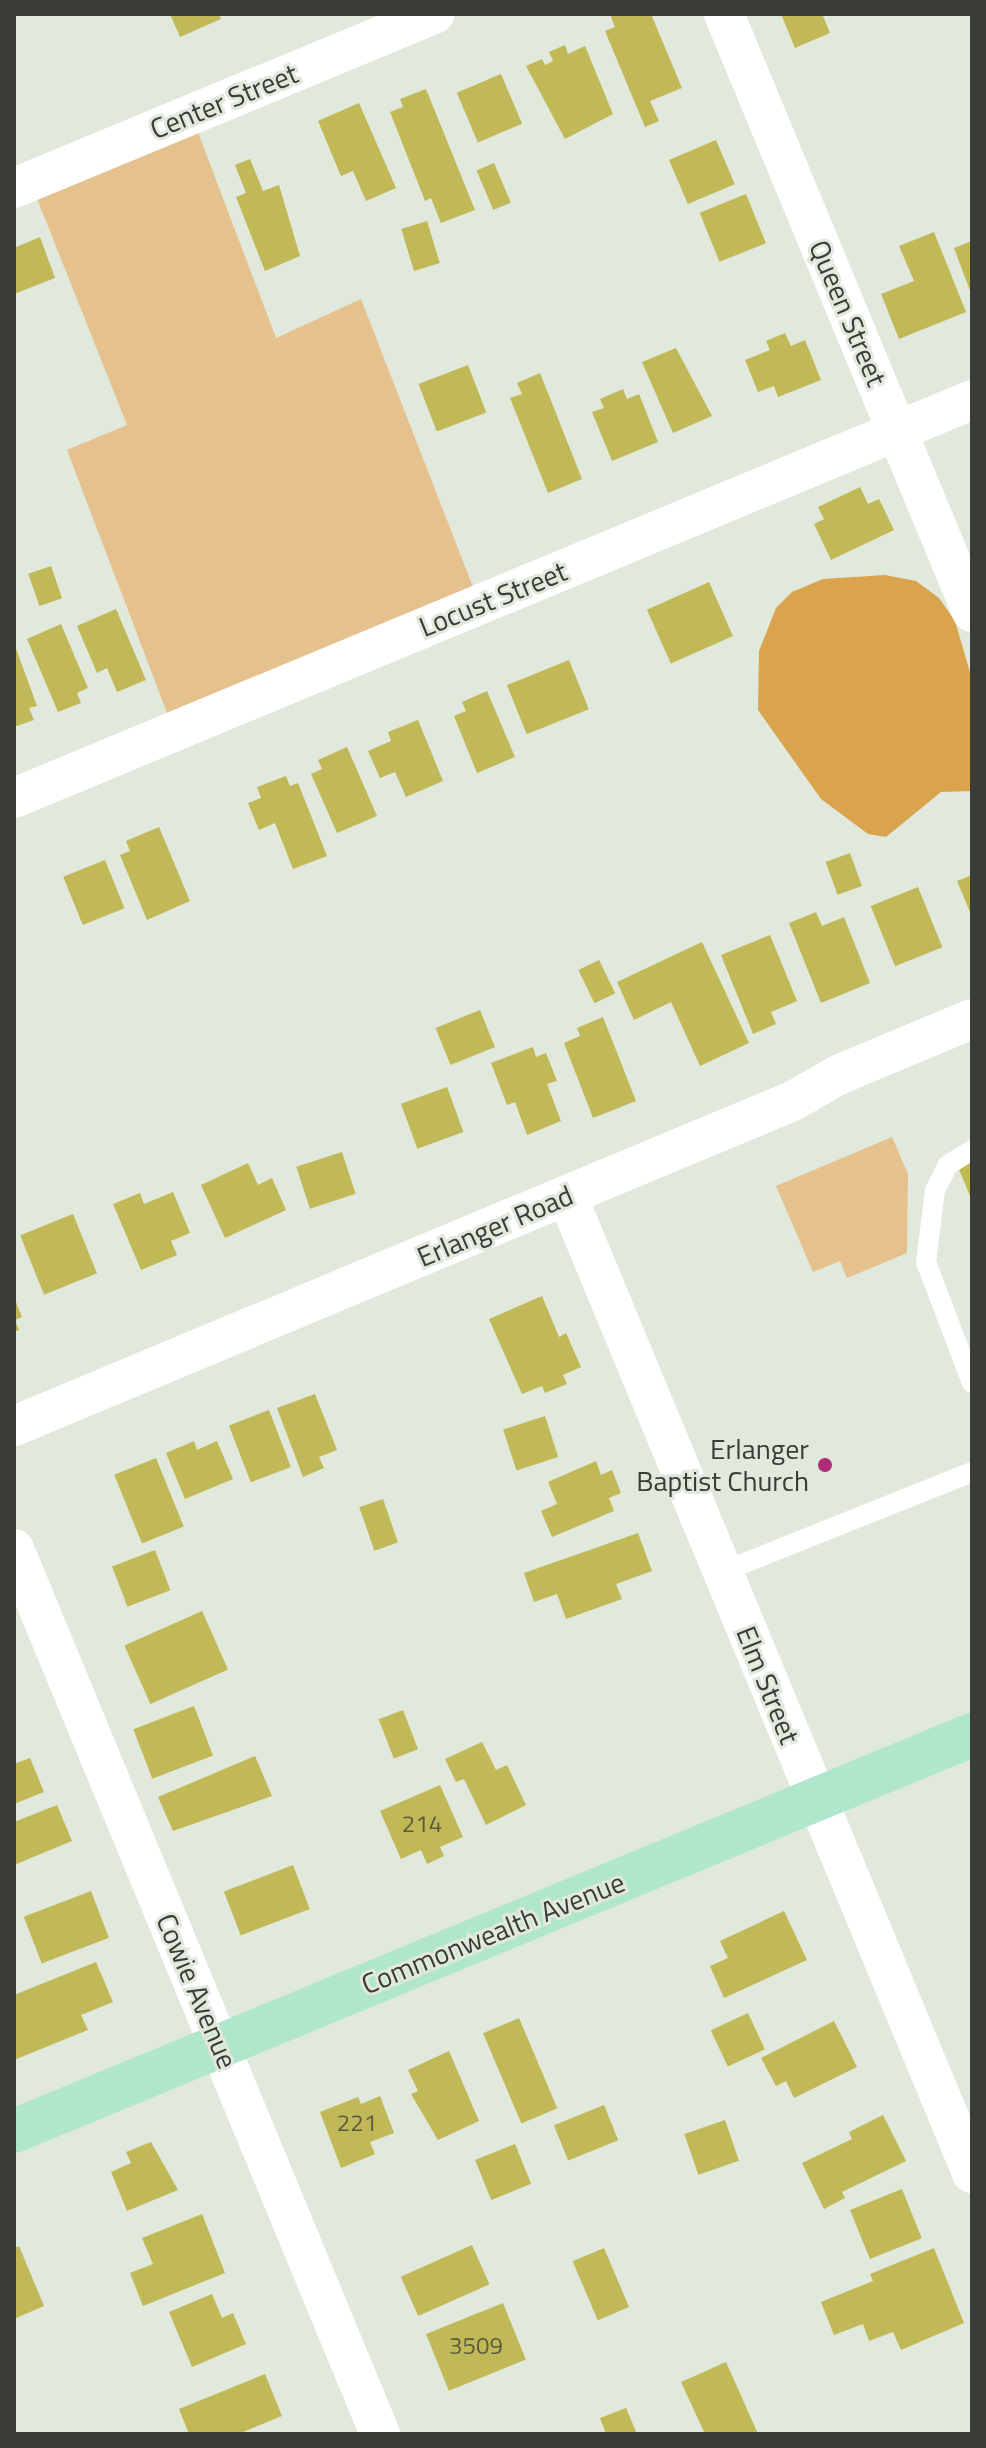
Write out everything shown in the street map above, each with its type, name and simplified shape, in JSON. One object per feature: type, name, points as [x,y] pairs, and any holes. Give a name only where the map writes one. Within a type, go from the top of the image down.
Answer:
[{"type":"main road","name":"Commonwealth Avenue","points":[[14,2131],[972,1735]]},
{"type":"street","name":"Center Street","points":[[14,188],[376,25],[434,14]]},
{"type":"street","name":"Queen Street","points":[[724,14],[972,612]]},
{"type":"street","name":"Locust Street","points":[[14,798],[972,400]]},
{"type":"street","name":"Erlanger Road","points":[[14,1426],[567,1196],[972,1019]]},
{"type":"street","name":"Elm Street","points":[[567,1196],[972,2173]]},
{"type":"street","name":"Cowie Avenue","points":[[14,1549],[380,2434]]},
{"type":"lane","points":[[972,1150],[948,1165],[935,1191],[926,1262],[972,1383]]},
{"type":"lane","points":[[722,1572],[972,1472]]},
{"type":"shaded area","points":[[191,114],[276,338],[361,299],[480,605],[174,731],[67,450],[127,425],[30,181]]},
{"type":"shaded area","points":[[885,575],[916,581],[939,598],[955,621],[972,679],[972,791],[941,792],[886,837],[868,834],[821,799],[758,710],[759,651],[776,608],[792,592],[823,579]]},
{"type":"shaded area","points":[[892,1137],[908,1174],[907,1253],[847,1278],[840,1261],[813,1272],[776,1186]]},
{"type":"building","points":[[170,14],[219,14],[221,19],[180,37]]},
{"type":"building","points":[[610,14],[651,14],[682,88],[650,101],[659,121],[645,127],[605,31],[615,27]]},
{"type":"building","points":[[781,14],[829,14],[823,16],[830,33],[795,48]]},
{"type":"building","points":[[565,45],[568,54],[585,46],[613,114],[565,139],[526,66],[542,59],[545,65],[553,61],[549,52]]},
{"type":"building","points":[[501,74],[522,124],[478,142],[457,93]]},
{"type":"building","points":[[426,89],[475,210],[441,223],[431,198],[425,201],[390,112],[403,107],[400,99]]},
{"type":"building","points":[[359,103],[396,188],[366,201],[353,171],[341,176],[318,121]]},
{"type":"building","points":[[716,140],[735,184],[688,204],[669,160]]},
{"type":"building","points":[[250,159],[263,191],[279,185],[300,256],[265,271],[236,197],[246,193],[235,165]]},
{"type":"building","points":[[494,163],[511,203],[493,210],[477,170]]},
{"type":"building","points":[[746,194],[766,243],[719,262],[700,213]]},
{"type":"building","points":[[427,221],[440,263],[414,271],[401,229]]},
{"type":"building","points":[[934,232],[966,312],[899,339],[881,294],[914,281],[899,246]]},
{"type":"building","points":[[40,237],[55,278],[14,294],[14,248]]},
{"type":"building","points":[[972,241],[972,296],[954,248]]},
{"type":"building","points":[[785,333],[791,346],[805,340],[821,380],[778,397],[774,386],[758,392],[745,360],[770,350],[766,341]]},
{"type":"building","points":[[676,348],[712,416],[673,433],[642,362]]},
{"type":"building","points":[[468,365],[486,413],[437,432],[419,384]]},
{"type":"building","points":[[540,373],[582,479],[548,493],[510,398],[522,394],[517,383]]},
{"type":"building","points":[[623,389],[627,399],[639,394],[658,442],[612,461],[592,412],[604,408],[600,399]]},
{"type":"building","points":[[860,487],[868,504],[879,499],[894,530],[831,560],[814,524],[824,519],[818,507]]},
{"type":"building","points":[[51,566],[62,598],[39,606],[28,574]]},
{"type":"building","points":[[709,582],[733,636],[671,664],[647,610]]},
{"type":"building","points":[[116,609],[146,680],[117,692],[107,668],[97,673],[77,626]]},
{"type":"building","points":[[61,624],[88,688],[77,693],[81,703],[58,712],[27,639]]},
{"type":"building","points":[[14,643],[37,706],[29,708],[34,720],[14,727]]},
{"type":"building","points":[[569,660],[589,709],[527,734],[507,685]]},
{"type":"building","points":[[487,691],[515,757],[477,773],[454,716],[466,711],[462,702]]},
{"type":"building","points":[[418,720],[443,781],[406,797],[395,772],[380,778],[368,751],[391,741],[388,732]]},
{"type":"building","points":[[347,747],[377,816],[337,833],[311,774],[322,769],[318,760]]},
{"type":"building","points":[[286,776],[290,786],[298,783],[327,856],[293,869],[275,823],[259,830],[248,803],[261,798],[257,787]]},
{"type":"building","points":[[159,827],[190,901],[147,920],[120,855],[130,851],[126,841]]},
{"type":"building","points":[[850,853],[862,886],[838,895],[826,862]]},
{"type":"building","points":[[105,860],[124,908],[83,925],[63,877]]},
{"type":"building","points":[[972,875],[972,917],[957,881]]},
{"type":"building","points":[[918,887],[942,947],[895,966],[871,906]]},
{"type":"building","points":[[816,912],[822,926],[844,917],[870,983],[821,1003],[789,923]]},
{"type":"building","points":[[770,935],[797,1001],[771,1012],[776,1024],[753,1034],[721,955]]},
{"type":"building","points":[[702,942],[749,1043],[700,1066],[671,1002],[634,1020],[617,982]]},
{"type":"building","points":[[599,960],[615,993],[595,1003],[578,970]]},
{"type":"building","points":[[480,1010],[495,1047],[450,1065],[435,1028]]},
{"type":"building","points":[[603,1017],[636,1101],[593,1118],[564,1043],[580,1036],[577,1028]]},
{"type":"building","points":[[533,1047],[536,1057],[546,1053],[557,1081],[547,1084],[561,1121],[527,1135],[515,1102],[507,1105],[491,1063]]},
{"type":"building","points":[[447,1087],[463,1132],[417,1149],[401,1104]]},
{"type":"building","points":[[342,1152],[356,1194],[310,1209],[296,1167]]},
{"type":"building","points":[[972,1162],[972,1201],[958,1167]]},
{"type":"building","points":[[248,1163],[258,1185],[272,1178],[286,1210],[225,1238],[201,1185]]},
{"type":"building","points":[[173,1192],[190,1233],[171,1241],[177,1255],[141,1270],[113,1204],[140,1193],[144,1204]]},
{"type":"building","points":[[73,1214],[97,1273],[44,1295],[20,1235]]},
{"type":"building","points":[[542,1296],[559,1337],[566,1333],[581,1367],[563,1375],[567,1384],[545,1393],[542,1386],[522,1394],[489,1319]]},
{"type":"building","points":[[14,1297],[22,1317],[15,1320],[19,1330],[14,1332]]},
{"type":"building","points":[[315,1394],[337,1450],[319,1457],[324,1468],[303,1477],[277,1408]]},
{"type":"building","points":[[269,1410],[291,1467],[251,1482],[229,1425]]},
{"type":"building","points":[[545,1416],[558,1457],[516,1470],[503,1430]]},
{"type":"building","points":[[194,1441],[197,1450],[217,1441],[233,1479],[185,1499],[166,1453]]},
{"type":"building","points":[[156,1458],[184,1527],[142,1543],[114,1475]]},
{"type":"building","points":[[596,1461],[601,1475],[612,1470],[621,1493],[609,1498],[614,1511],[552,1537],[541,1511],[557,1504],[548,1482]]},
{"type":"building","points":[[383,1499],[398,1542],[374,1551],[359,1507]]},
{"type":"building","points":[[638,1533],[652,1571],[616,1584],[622,1599],[566,1619],[557,1594],[534,1602],[524,1573]]},
{"type":"building","points":[[155,1550],[170,1590],[127,1607],[112,1566]]},
{"type":"building","points":[[202,1611],[228,1669],[150,1704],[124,1646]]},
{"type":"building","points":[[194,1706],[213,1755],[152,1779],[133,1729]]},
{"type":"building","points":[[403,1710],[418,1749],[394,1759],[379,1719]]},
{"type":"building","points":[[482,1742],[496,1770],[507,1765],[526,1805],[486,1825],[464,1779],[456,1782],[445,1759]]},
{"type":"building","points":[[255,1756],[272,1796],[173,1831],[158,1797]]},
{"type":"building","points":[[30,1758],[44,1792],[14,1804],[14,1764]]},
{"type":"building","points":[[440,1785],[463,1837],[440,1847],[444,1856],[427,1864],[421,1850],[401,1859],[380,1811]]},
{"type":"building","points":[[57,1805],[72,1841],[14,1865],[14,1822]]},
{"type":"building","points":[[293,1865],[310,1909],[241,1935],[224,1892]]},
{"type":"building","points":[[91,1891],[109,1938],[42,1963],[24,1917]]},
{"type":"building","points":[[784,1911],[807,1960],[724,1998],[710,1966],[728,1958],[720,1941]]},
{"type":"building","points":[[96,1962],[113,2002],[81,2015],[88,2030],[14,2060],[14,1995]]},
{"type":"building","points":[[748,2013],[765,2049],[728,2067],[711,2030]]},
{"type":"building","points":[[519,2018],[557,2108],[521,2123],[483,2033]]},
{"type":"building","points":[[834,2021],[857,2067],[794,2098],[786,2081],[776,2086],[761,2058]]},
{"type":"building","points":[[449,2051],[479,2121],[438,2140],[411,2094],[418,2091],[408,2070]]},
{"type":"building","points":[[380,2096],[394,2133],[370,2142],[375,2154],[341,2168],[320,2112],[358,2097],[361,2104]]},
{"type":"building","points":[[604,2105],[618,2140],[568,2160],[554,2125]]},
{"type":"building","points":[[883,2115],[906,2161],[842,2192],[845,2198],[824,2209],[802,2163],[852,2139],[849,2132]]},
{"type":"building","points":[[725,2120],[739,2161],[698,2175],[684,2134]]},
{"type":"building","points":[[151,2142],[178,2190],[127,2211],[111,2172],[131,2163],[126,2152]]},
{"type":"building","points":[[515,2144],[531,2184],[491,2200],[475,2160]]},
{"type":"building","points":[[902,2189],[922,2238],[870,2259],[850,2210]]},
{"type":"building","points":[[202,2214],[225,2273],[143,2306],[130,2273],[153,2264],[142,2238]]},
{"type":"building","points":[[472,2245],[489,2284],[418,2316],[401,2277]]},
{"type":"building","points":[[19,2246],[44,2306],[14,2319],[14,2248]]},
{"type":"building","points":[[604,2248],[629,2307],[598,2320],[573,2261]]},
{"type":"building","points":[[934,2248],[964,2323],[901,2350],[893,2332],[869,2341],[863,2324],[834,2335],[821,2302],[873,2281],[870,2274]]},
{"type":"building","points":[[212,2294],[222,2318],[233,2313],[246,2344],[192,2367],[169,2312]]},
{"type":"building","points":[[503,2303],[526,2360],[449,2391],[426,2334]]},
{"type":"building","points":[[726,2362],[758,2434],[705,2434],[681,2382]]},
{"type":"building","points":[[265,2374],[282,2416],[238,2434],[189,2434],[179,2409]]},
{"type":"building","points":[[626,2408],[637,2434],[606,2434],[600,2418]]},
{"type":"place","name":"Erlanger Baptist Church","points":[[825,1465]]}]
